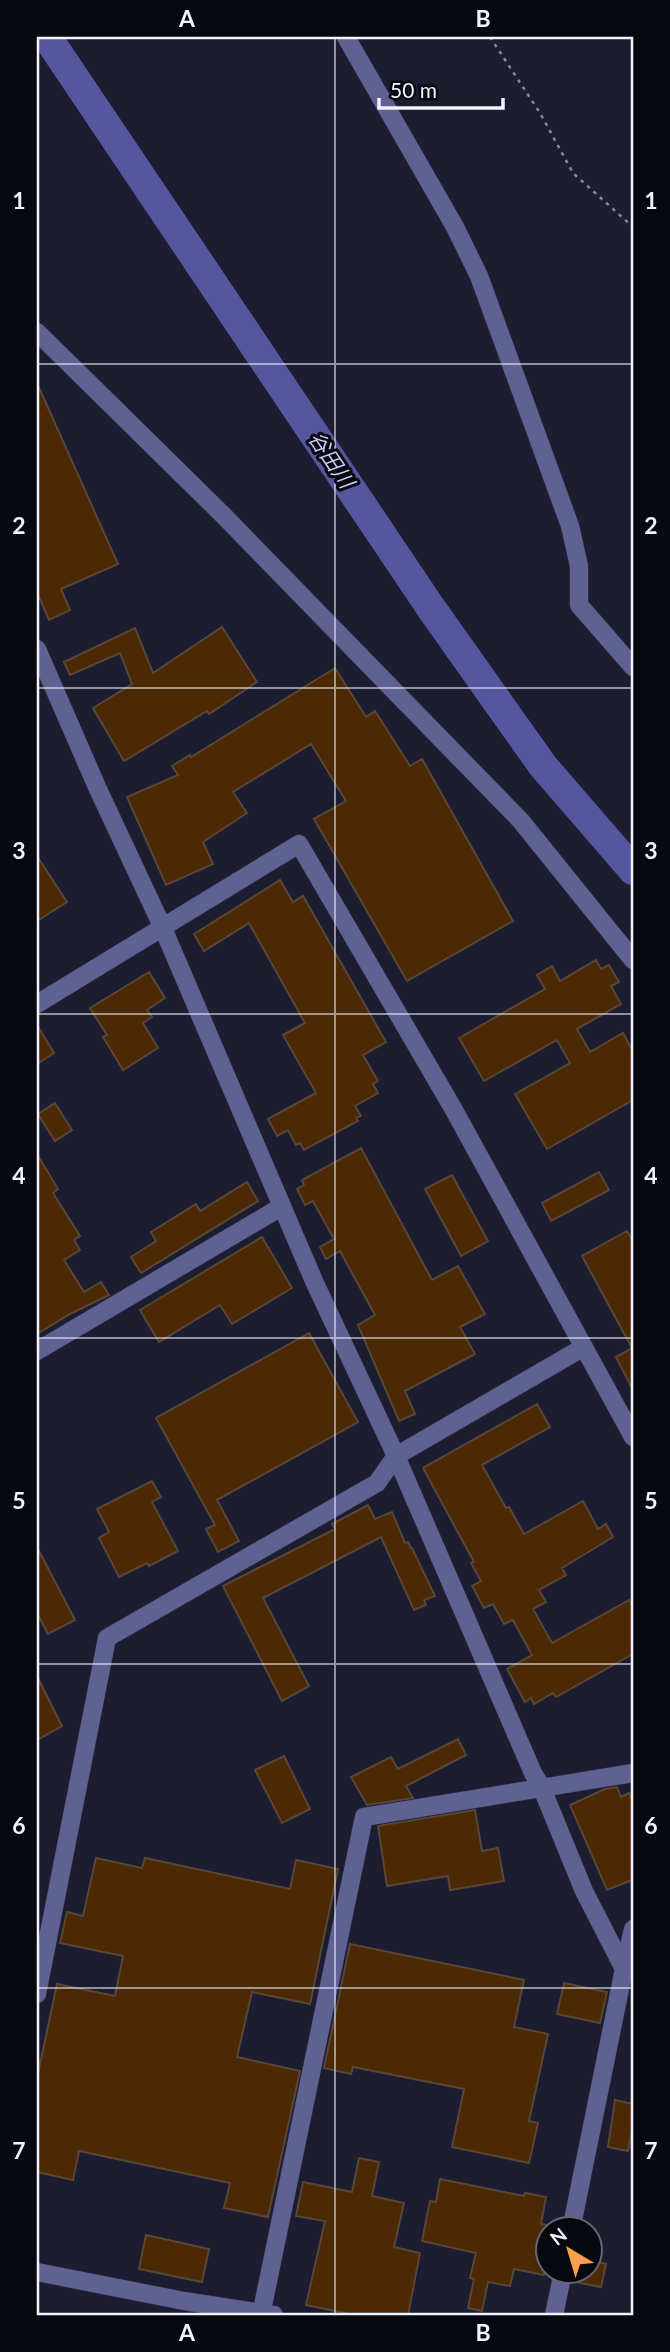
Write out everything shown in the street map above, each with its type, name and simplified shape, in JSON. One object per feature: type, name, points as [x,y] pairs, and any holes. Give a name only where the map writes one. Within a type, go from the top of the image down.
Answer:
[{"type":"street","points":[[346,37],[455,227],[479,276],[570,526],[579,566],[579,605],[633,667]]},
{"type":"street","points":[[37,332],[224,516],[521,821],[633,960]]},
{"type":"street","points":[[37,649],[162,926],[281,1207],[397,1456],[584,1891],[624,1969]]},
{"type":"street","points":[[37,1003],[299,844],[454,1110],[633,1437]]},
{"type":"street","points":[[37,1351],[281,1207]]},
{"type":"street","points":[[37,1994],[107,1638],[377,1483],[397,1456],[584,1347]]},
{"type":"street","points":[[37,2272],[266,2315],[364,1817],[633,1773]]},
{"type":"street","points":[[574,2216],[633,1929]]},
{"type":"street","points":[[554,2315],[560,2286]]},
{"type":"path","points":[[490,37],[540,113],[573,173],[633,228]]},
{"type":"building","points":[[37,383],[118,564],[61,589],[70,610],[49,620],[37,592]]},
{"type":"building","points":[[222,627],[257,682],[209,714],[207,711],[124,761],[93,708],[132,684],[120,653],[70,675],[64,662],[135,628],[153,673]]},
{"type":"building","points":[[335,668],[366,717],[375,711],[410,766],[422,759],[513,921],[407,981],[314,819],[346,801],[311,744],[233,792],[247,813],[203,842],[213,864],[166,885],[127,797],[178,775],[172,766]]},
{"type":"building","points":[[37,856],[67,902],[37,921]]},
{"type":"building","points":[[280,880],[293,902],[303,896],[386,1042],[363,1055],[378,1081],[373,1084],[378,1093],[355,1106],[361,1116],[356,1118],[358,1121],[304,1150],[300,1143],[296,1145],[288,1130],[277,1136],[268,1119],[316,1093],[283,1035],[305,1023],[249,923],[204,951],[194,934]]},
{"type":"building","points":[[596,960],[601,969],[609,965],[619,982],[611,986],[621,1004],[577,1029],[590,1052],[623,1033],[633,1052],[633,1100],[547,1149],[515,1094],[570,1063],[557,1040],[484,1081],[459,1038],[545,989],[537,975],[552,966],[560,981]]},
{"type":"building","points":[[149,972],[165,998],[147,1010],[152,1017],[143,1023],[158,1048],[123,1070],[103,1037],[107,1035],[90,1008]]},
{"type":"building","points":[[37,1025],[54,1053],[37,1064]]},
{"type":"building","points":[[55,1103],[72,1130],[55,1141],[38,1114]]},
{"type":"building","points":[[361,1148],[432,1280],[458,1266],[485,1314],[460,1327],[475,1354],[405,1391],[415,1414],[399,1421],[358,1325],[375,1315],[340,1251],[326,1259],[320,1247],[334,1239],[313,1201],[305,1205],[297,1189],[304,1185],[302,1180]]},
{"type":"building","points":[[37,1154],[58,1189],[53,1193],[80,1236],[74,1240],[80,1250],[64,1260],[84,1292],[101,1282],[109,1295],[37,1334]]},
{"type":"building","points":[[599,1172],[609,1190],[551,1221],[542,1203]]},
{"type":"building","points":[[452,1175],[488,1241],[461,1256],[425,1189]]},
{"type":"building","points":[[247,1182],[258,1201],[141,1273],[131,1257],[156,1241],[151,1232],[196,1204],[200,1211]]},
{"type":"building","points":[[627,1231],[633,1241],[633,1390],[616,1357],[632,1348],[582,1256]]},
{"type":"building","points":[[262,1237],[292,1288],[232,1324],[220,1305],[159,1342],[140,1310]]},
{"type":"building","points":[[309,1333],[358,1422],[217,1500],[239,1541],[218,1552],[206,1529],[215,1525],[156,1418]]},
{"type":"building","points":[[537,1404],[550,1427],[482,1465],[506,1508],[509,1507],[524,1534],[583,1501],[598,1529],[606,1524],[613,1537],[562,1568],[566,1575],[539,1590],[546,1602],[533,1609],[552,1643],[629,1600],[633,1607],[633,1654],[556,1697],[553,1693],[534,1704],[531,1698],[525,1702],[507,1669],[532,1655],[513,1620],[504,1624],[493,1604],[484,1608],[472,1586],[481,1581],[471,1563],[474,1562],[423,1468]]},
{"type":"building","points":[[152,1481],[161,1497],[152,1502],[178,1551],[119,1577],[99,1538],[109,1532],[97,1509]]},
{"type":"building","points":[[368,1505],[375,1519],[392,1512],[405,1543],[408,1542],[412,1548],[435,1596],[424,1600],[426,1605],[414,1610],[381,1537],[263,1598],[309,1686],[282,1701],[223,1586],[335,1529],[332,1524]]},
{"type":"building","points":[[37,1547],[75,1620],[48,1634],[37,1613]]},
{"type":"building","points":[[37,1676],[62,1726],[37,1740]]},
{"type":"building","points":[[458,1739],[466,1755],[406,1786],[413,1798],[367,1805],[351,1777],[391,1757],[398,1769]]},
{"type":"building","points":[[284,1756],[310,1809],[282,1823],[255,1770]]},
{"type":"building","points":[[617,1787],[621,1797],[629,1793],[633,1801],[633,1873],[632,1880],[607,1890],[570,1805],[605,1789]]},
{"type":"building","points":[[475,1810],[482,1851],[498,1848],[504,1881],[450,1890],[448,1876],[387,1886],[378,1826]]},
{"type":"building","points":[[96,1858],[142,1868],[145,1858],[290,1889],[296,1860],[338,1869],[310,2004],[252,1992],[237,2057],[300,2071],[268,2217],[224,2208],[230,2183],[79,2151],[73,2180],[37,2172],[37,2078],[57,1984],[115,1996],[123,1956],[60,1943],[67,1912],[83,1916]]},
{"type":"building","points":[[350,1944],[524,1980],[514,2027],[548,2034],[529,2121],[538,2123],[529,2163],[452,2147],[464,2089],[353,2067],[351,2074],[324,2068]]},
{"type":"building","points":[[564,1983],[607,1992],[600,2023],[557,2014]]},
{"type":"building","points":[[615,2100],[633,2104],[633,2127],[628,2151],[608,2147]]},
{"type":"building","points":[[359,2158],[379,2162],[372,2196],[404,2203],[394,2247],[420,2253],[408,2315],[354,2315],[306,2305],[325,2221],[296,2216],[303,2182],[352,2192]]},
{"type":"building","points":[[440,2179],[524,2196],[525,2193],[546,2197],[542,2216],[534,2216],[534,2273],[514,2269],[510,2286],[488,2282],[482,2311],[468,2308],[474,2279],[470,2278],[476,2253],[422,2241],[430,2201],[436,2202]]},
{"type":"building","points":[[146,2235],[209,2249],[202,2282],[139,2269]]},
{"type":"waterway","name":"谷田川","points":[[47,37],[431,608],[543,766],[633,870]]}]
